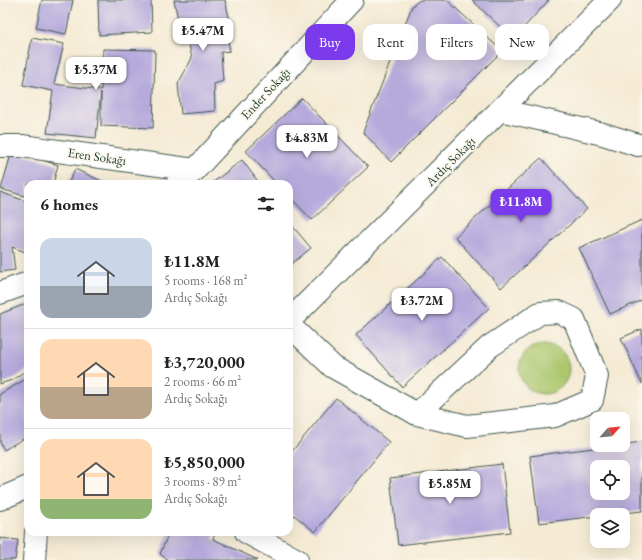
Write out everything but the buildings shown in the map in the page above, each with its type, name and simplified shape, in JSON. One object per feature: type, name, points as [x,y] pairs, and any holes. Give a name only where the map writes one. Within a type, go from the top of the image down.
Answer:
[{"type":"street","name":"Ender Sokağı","points":[[182,180],[194,170],[352,0]]},
{"type":"street","name":"Ardıç Sokağı","points":[[293,317],[610,0]]},
{"type":"street","points":[[500,110],[603,134],[638,145]]},
{"type":"street","name":"Eren Sokağı","points":[[0,146],[22,146],[194,170]]},
{"type":"street","points":[[0,293],[24,284]]},
{"type":"street","points":[[293,329],[333,367],[417,414],[467,426],[555,416],[592,400],[597,376],[574,319],[559,312],[540,313],[489,346],[417,414]]},
{"type":"street","points":[[34,560],[36,536]]},
{"type":"street","points":[[253,536],[297,560]]},
{"type":"green space","points":[[539,344],[549,344],[562,351],[569,364],[569,374],[562,387],[549,394],[539,394],[530,390],[523,383],[519,374],[519,364],[523,355],[530,348]]}]
